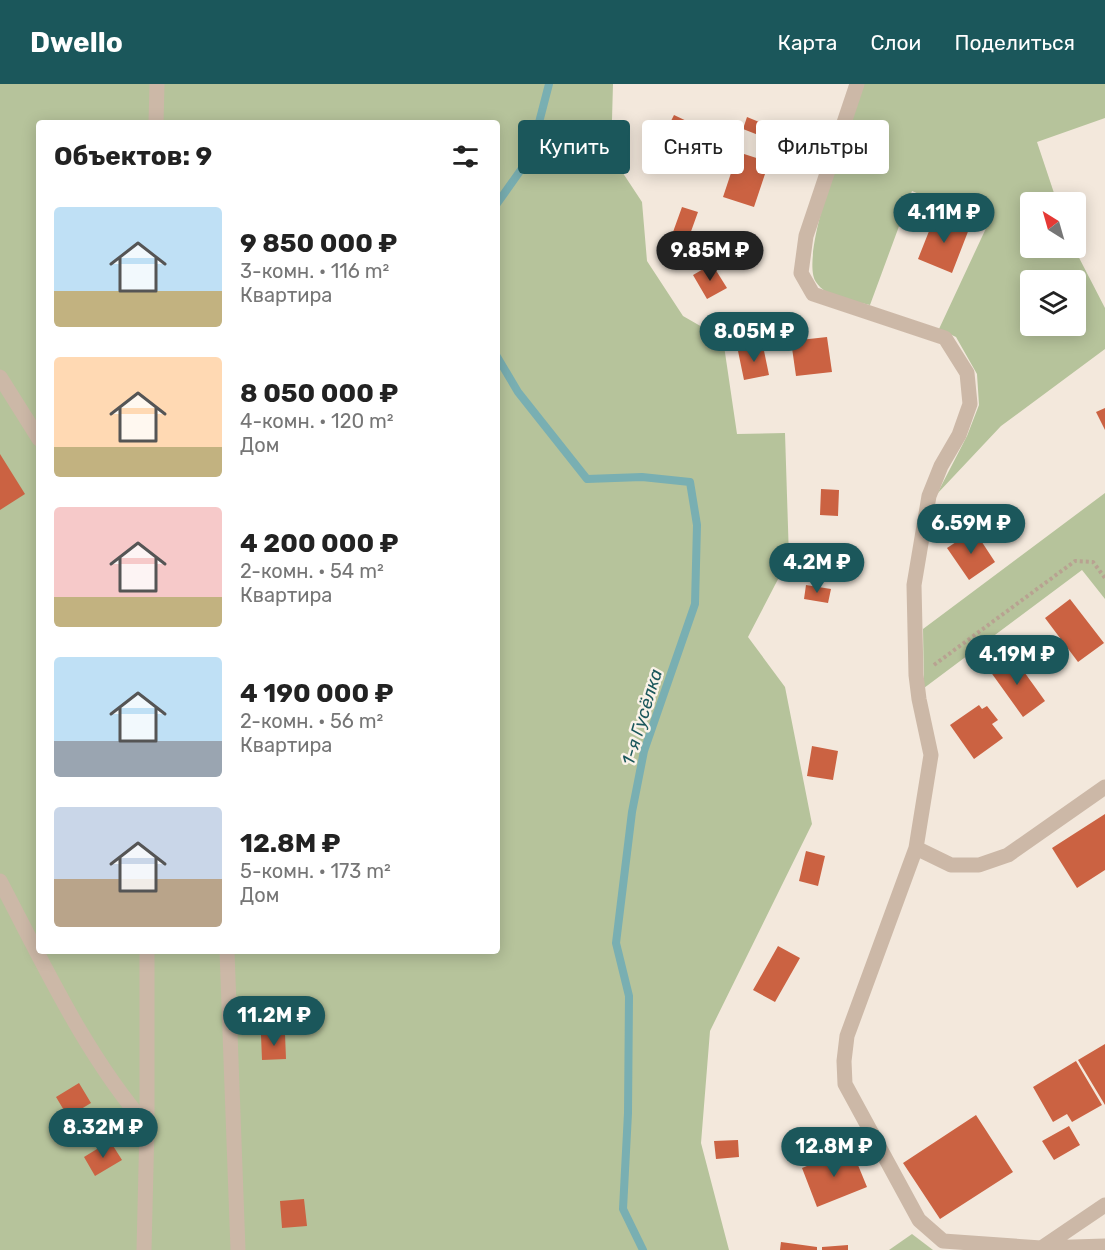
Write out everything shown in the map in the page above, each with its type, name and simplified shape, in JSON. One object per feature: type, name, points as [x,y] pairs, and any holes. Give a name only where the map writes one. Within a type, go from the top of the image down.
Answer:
[{"type":"street","points":[[156,120],[157,84]]},
{"type":"street","points":[[857,84],[806,236],[801,273],[813,294],[945,338],[967,373],[970,404],[959,435],[941,466],[929,496],[914,585],[916,675],[931,755],[916,848],[848,1036],[844,1061],[845,1084],[919,1220],[943,1241],[1039,1249],[1105,1246]]},
{"type":"street","points":[[0,378],[36,434]]},
{"type":"street","points":[[916,848],[951,865],[979,865],[1008,855],[1105,787]]},
{"type":"street","points":[[0,881],[36,949]]},
{"type":"street","points":[[38,954],[70,1014],[123,1098],[147,1126]]},
{"type":"street","points":[[144,1250],[147,954]]},
{"type":"street","points":[[226,954],[238,1250]]},
{"type":"street","points":[[1039,1249],[1105,1205]]},
{"type":"path","points":[[916,675],[933,666],[1075,561],[1093,562],[1105,578]]},
{"type":"green space","points":[[0,84],[613,84],[612,120],[518,120],[518,174],[624,174],[642,202],[647,261],[683,316],[723,339],[737,434],[785,433],[789,558],[748,637],[785,687],[812,824],[710,1031],[701,1143],[729,1250],[0,1250]]},
{"type":"green space","points":[[864,84],[1105,84],[1105,118],[1037,142],[1054,192],[1020,192],[1020,258],[1079,258],[1085,270],[1020,270],[1020,336],[1086,336],[1086,271],[1105,308],[1105,349],[1001,426],[937,494],[967,436],[979,405],[977,374],[956,337],[939,329],[988,224],[912,191],[870,305],[826,292],[816,282],[812,267],[820,217],[833,174],[889,174],[889,120],[851,120]]},
{"type":"green space","points":[[1105,493],[1105,599],[1082,570],[924,688],[923,629]]},
{"type":"green space","points":[[912,1234],[933,1250],[889,1250]]},
{"type":"building","points":[[674,115],[685,120],[672,120]]},
{"type":"building","points":[[747,117],[756,121],[756,134],[744,129]]},
{"type":"building","points":[[744,154],[756,158],[756,174],[765,174],[754,207],[723,197],[731,174],[744,174]]},
{"type":"building","points":[[682,207],[698,212],[689,237],[673,232]]},
{"type":"building","points":[[935,216],[969,229],[952,273],[918,259]]},
{"type":"building","points":[[712,264],[727,288],[707,299],[693,275]]},
{"type":"building","points":[[827,337],[832,372],[796,376],[791,341]]},
{"type":"building","points":[[763,346],[769,375],[744,380],[738,351]]},
{"type":"building","points":[[1105,408],[1105,430],[1096,412]]},
{"type":"building","points":[[0,454],[25,494],[0,510]]},
{"type":"building","points":[[821,489],[839,490],[838,516],[820,515]]},
{"type":"building","points":[[974,530],[995,562],[969,580],[947,548]]},
{"type":"building","points":[[806,585],[831,589],[828,603],[804,599]]},
{"type":"building","points":[[1070,599],[1104,643],[1078,662],[1045,618]]},
{"type":"building","points":[[1012,655],[1045,701],[1023,717],[990,671]]},
{"type":"building","points":[[979,705],[982,709],[987,706],[998,720],[992,724],[1003,738],[974,759],[950,725]]},
{"type":"building","points":[[812,746],[838,751],[833,780],[807,776]]},
{"type":"building","points":[[1105,814],[1105,870],[1077,888],[1052,848]]},
{"type":"building","points":[[806,851],[825,856],[818,886],[799,881]]},
{"type":"building","points":[[778,946],[800,958],[775,1002],[753,990]]},
{"type":"building","points":[[285,1034],[286,1059],[262,1060],[261,1035]]},
{"type":"building","points":[[1105,1044],[1105,1105],[1078,1060]]},
{"type":"building","points":[[1076,1061],[1102,1105],[1072,1122],[1067,1114],[1053,1122],[1033,1087]]},
{"type":"building","points":[[79,1083],[91,1103],[68,1117],[56,1097]]},
{"type":"building","points":[[976,1115],[1013,1172],[940,1219],[903,1163]]},
{"type":"building","points":[[1069,1126],[1080,1145],[1054,1160],[1042,1141]]},
{"type":"building","points":[[738,1140],[739,1157],[716,1159],[714,1141]]},
{"type":"building","points":[[110,1141],[122,1160],[95,1176],[84,1157]]},
{"type":"building","points":[[851,1148],[867,1187],[817,1207],[802,1168]]},
{"type":"building","points":[[304,1199],[307,1226],[282,1228],[280,1201]]},
{"type":"building","points":[[781,1242],[817,1247],[817,1250],[780,1250]]},
{"type":"building","points":[[848,1245],[848,1250],[822,1250],[822,1247]]},
{"type":"waterway","name":"1-я Гусёлка","points":[[500,199],[530,157],[549,84]]},
{"type":"waterway","name":"1-я Гусёлка","points":[[500,362],[518,392],[587,479],[642,477],[690,482],[697,525],[695,604],[644,751],[632,812],[616,943],[629,996],[628,1113],[623,1209],[643,1250]]}]
